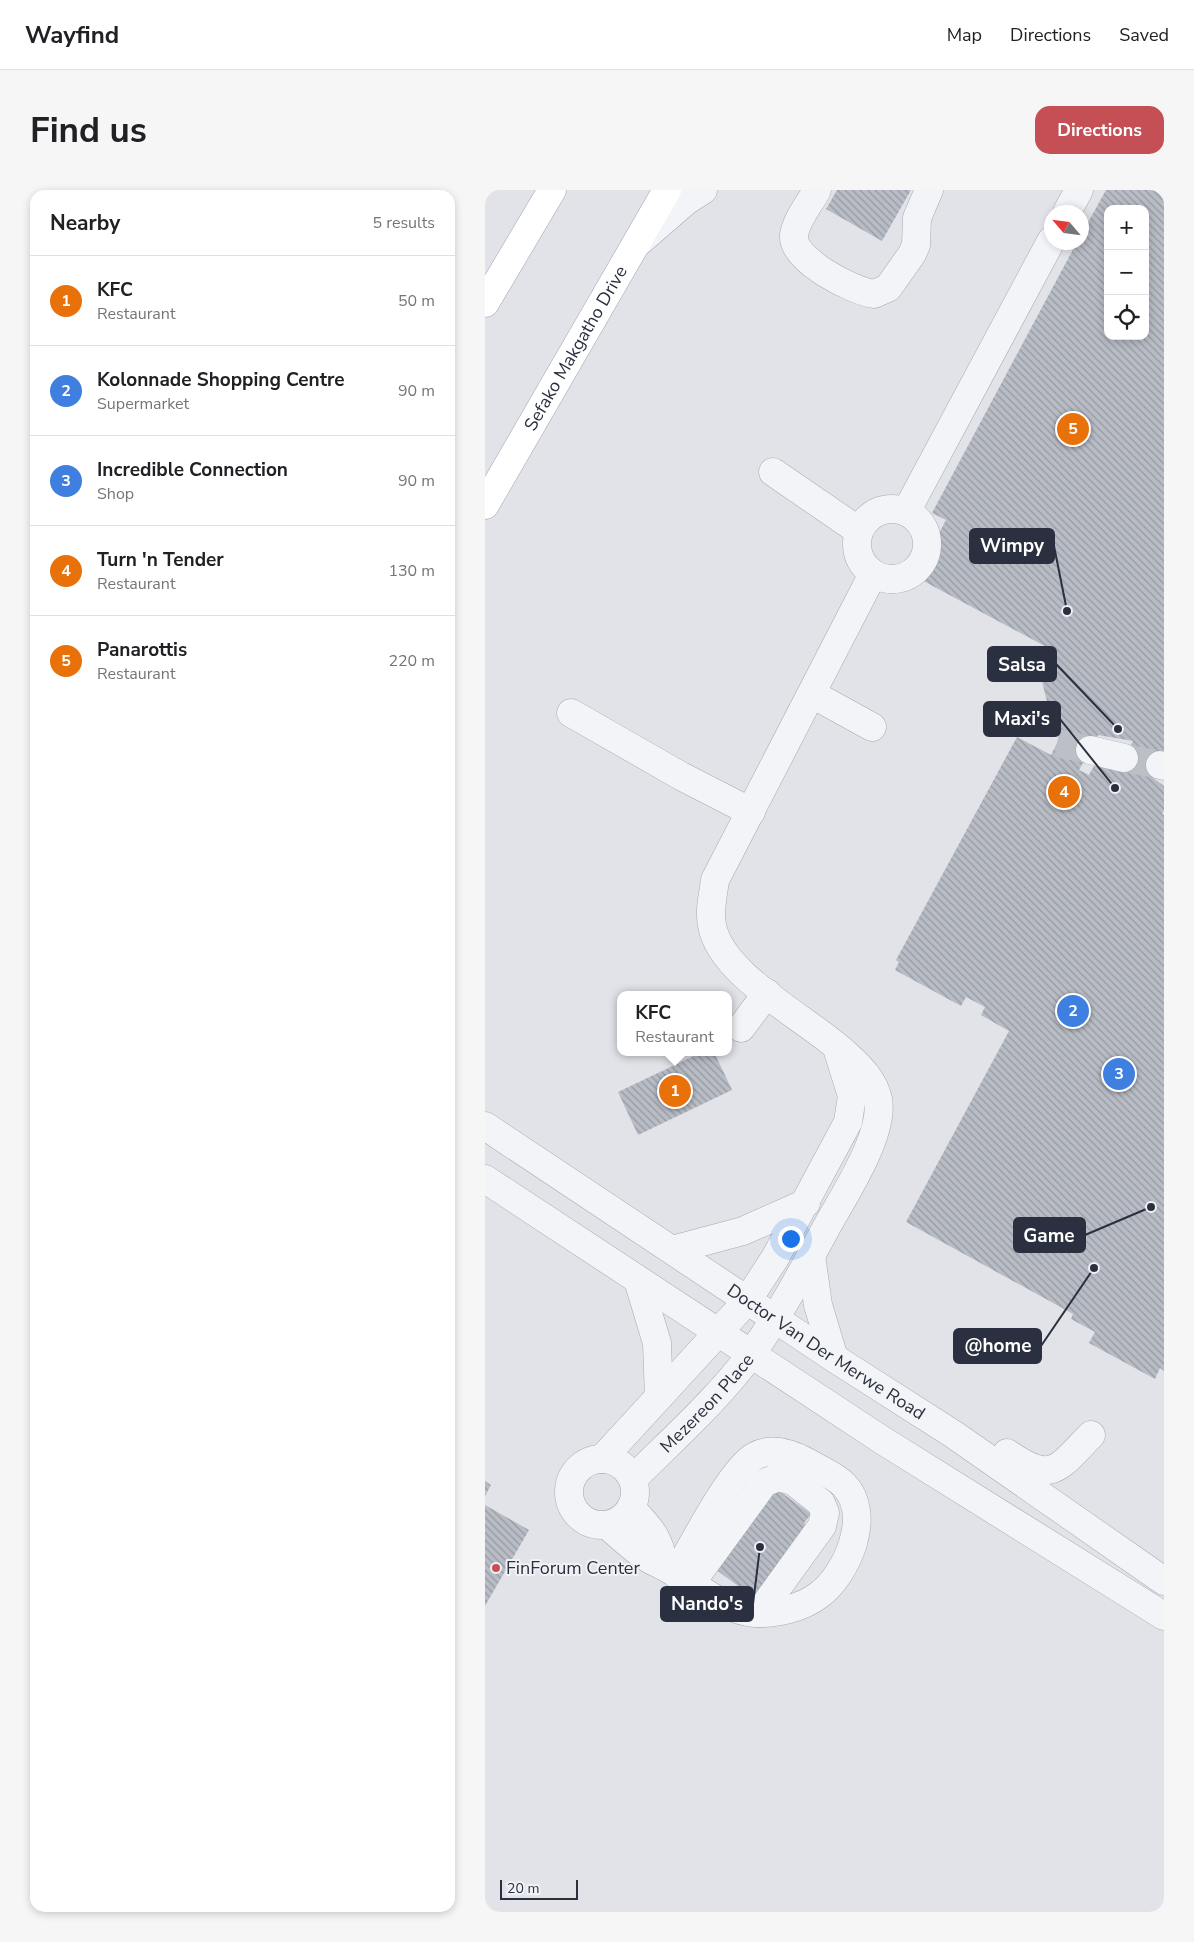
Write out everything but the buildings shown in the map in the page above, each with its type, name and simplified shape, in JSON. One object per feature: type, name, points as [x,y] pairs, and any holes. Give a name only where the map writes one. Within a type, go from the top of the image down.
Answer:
[{"type":"main road","points":[[485,303],[551,190]]},
{"type":"main road","name":"Sefako Makgatho Drive","points":[[485,505],[667,190]]},
{"type":"street","points":[[635,246],[685,201],[703,190]]},
{"type":"street","points":[[817,190],[794,235],[798,251],[813,264],[856,289],[874,294],[888,288],[912,254],[916,245],[917,218],[929,190]]},
{"type":"street","points":[[1071,205],[1079,190]]},
{"type":"street","points":[[906,512],[1046,250]]},
{"type":"street","points":[[773,472],[859,531]]},
{"type":"street","points":[[895,509],[906,512],[915,518],[925,533],[926,550],[923,560],[916,570],[901,578],[884,579],[873,574],[860,560],[857,541],[859,531],[874,514],[895,509]]},
{"type":"street","name":"Mezereon Place","points":[[633,1479],[710,1402],[751,1354],[775,1319],[855,1177],[878,1122],[878,1099],[872,1083],[861,1068],[836,1044],[767,993],[730,961],[719,946],[712,927],[710,909],[715,880],[873,574]]},
{"type":"street","points":[[811,694],[872,727]]},
{"type":"street","points":[[571,713],[673,772],[751,812]]},
{"type":"street","points":[[1090,750],[1125,758]]},
{"type":"street","points":[[741,1028],[767,993]]},
{"type":"street","name":"Mezereon Place","points":[[602,1459],[747,1301],[775,1258],[848,1122],[852,1096],[836,1044]]},
{"type":"street","name":"Doctor Van Der Merwe Road","points":[[485,1126],[747,1301],[953,1434],[1164,1581]]},
{"type":"street","points":[[485,1179],[891,1445],[1164,1616]]},
{"type":"street","points":[[671,1250],[743,1231],[806,1202]]},
{"type":"street","points":[[811,1255],[818,1305],[834,1358]]},
{"type":"street","points":[[638,1280],[657,1343],[659,1397]]},
{"type":"street","points":[[953,1434],[974,1434],[1028,1466],[1043,1472],[1062,1465],[1091,1435]]},
{"type":"street","points":[[607,1525],[645,1556],[677,1575],[736,1608],[759,1613],[797,1607],[820,1595],[838,1574],[853,1544],[859,1523],[854,1501],[844,1485],[802,1459],[772,1451],[757,1454],[744,1464],[732,1480],[677,1575]]},
{"type":"street","points":[[602,1459],[621,1465],[633,1479],[635,1489],[631,1508],[625,1516],[607,1525],[596,1525],[586,1521],[578,1514],[569,1495],[570,1484],[574,1474],[582,1466],[602,1459]]},
{"type":"street","points":[[677,1575],[764,1483],[778,1477],[793,1481],[821,1503],[825,1513],[822,1526],[759,1613]]},
{"type":"street","points":[[631,1508],[657,1538],[677,1575]]},
{"type":"tunnel","points":[[1057,743],[1090,750]]},
{"type":"tunnel","points":[[1124,758],[1160,765]]},
{"type":"place","name":"Panarottis","points":[[1073,429]]},
{"type":"place","name":"Wimpy","points":[[1067,611]]},
{"type":"place","name":"Salsa","points":[[1118,729]]},
{"type":"place","name":"Maxi's","points":[[1115,788]]},
{"type":"place","name":"Turn 'n Tender","points":[[1064,792]]},
{"type":"place","name":"Kolonnade Shopping Centre","points":[[1073,1011]]},
{"type":"place","name":"Incredible Connection","points":[[1119,1074]]},
{"type":"place","name":"KFC","points":[[675,1091]]},
{"type":"place","name":"Game","points":[[1151,1207]]},
{"type":"place","name":"@home","points":[[1094,1268]]},
{"type":"place","name":"Nando's","points":[[760,1547]]},
{"type":"place","name":"FinForum Center","points":[[496,1568]]}]
